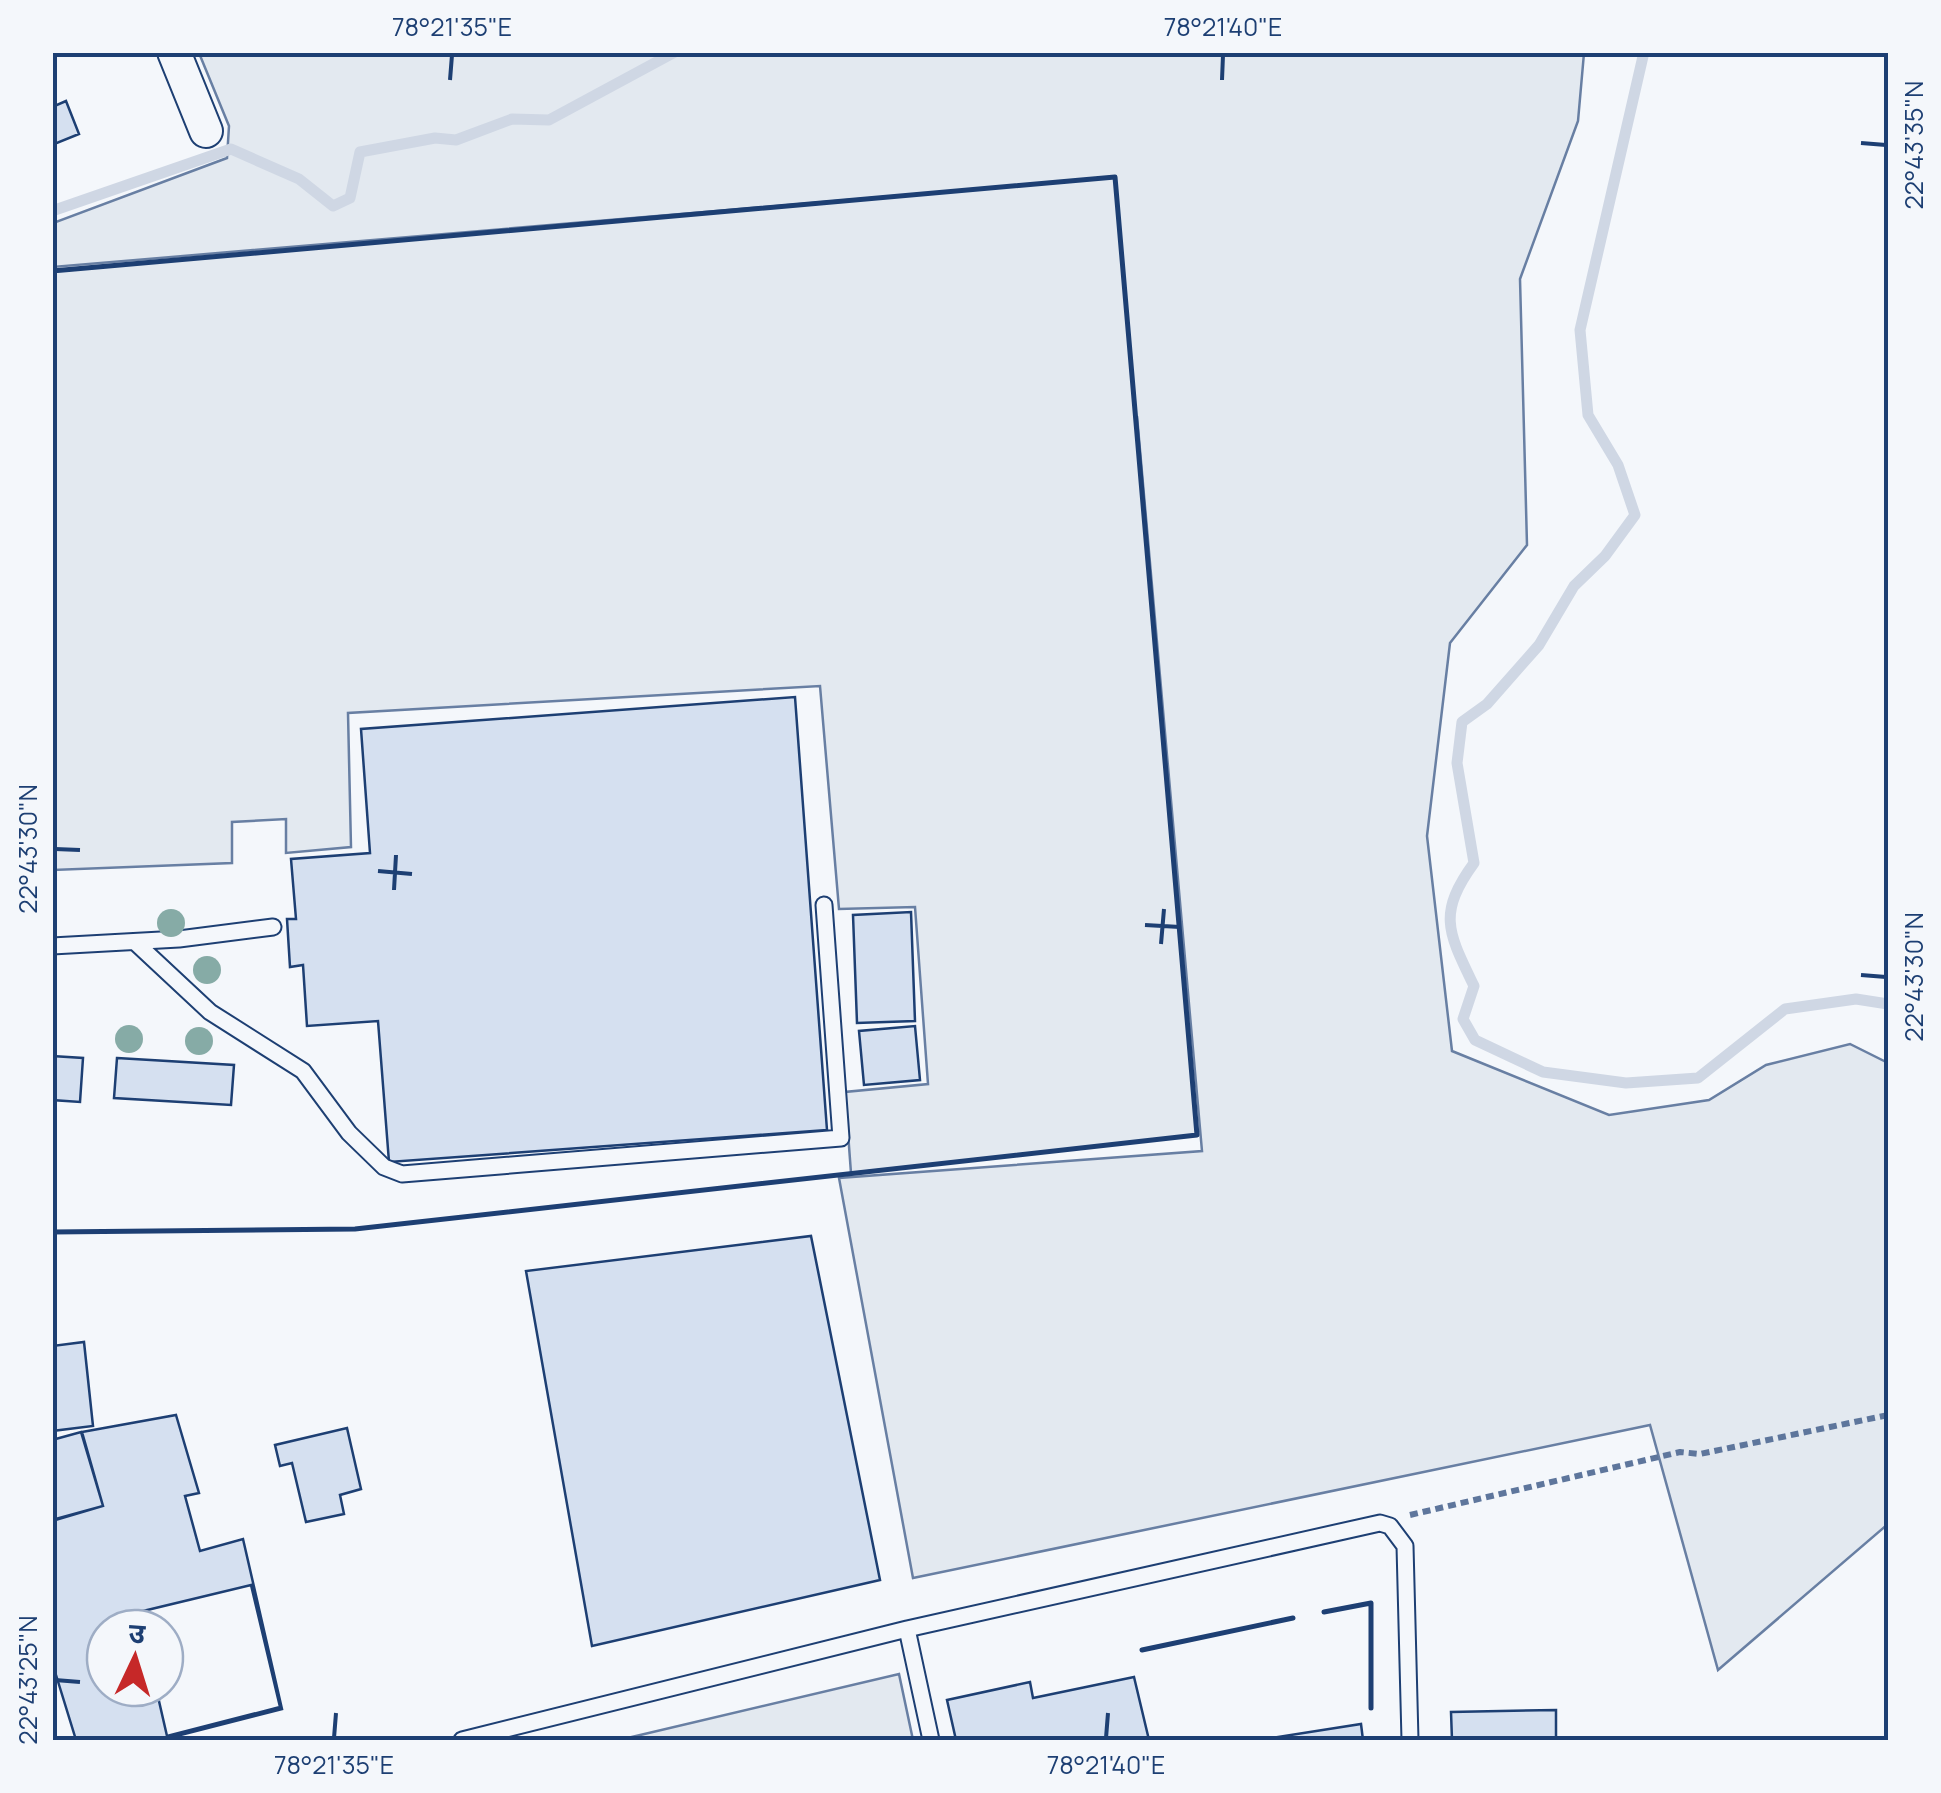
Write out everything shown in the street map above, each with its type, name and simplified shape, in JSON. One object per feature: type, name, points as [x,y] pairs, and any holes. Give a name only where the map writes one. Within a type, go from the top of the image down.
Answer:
[{"type":"street","points":[[174,52],[206,131]]},
{"type":"lane","points":[[135,942],[210,1012],[303,1071],[349,1132],[384,1167],[402,1174],[841,1138],[824,905]]},
{"type":"lane","points":[[52,946],[135,942],[273,927]]},
{"type":"lane","points":[[462,1740],[907,1629],[1380,1522],[1390,1526],[1404,1546],[1410,1740]]},
{"type":"lane","points":[[907,1629],[930,1740]]},
{"type":"path","points":[[1380,1522],[1680,1452],[1700,1454],[1888,1415]]},
{"type":"shaded area","points":[[199,53],[1584,53],[1578,121],[1520,279],[1527,545],[1450,643],[1427,836],[1452,1051],[1609,1115],[1709,1100],[1766,1065],[1850,1044],[1888,1063],[1888,1524],[1718,1670],[1650,1425],[913,1578],[839,1178],[1202,1151],[1137,416],[1197,1135],[851,1173],[845,1092],[928,1084],[915,907],[839,909],[820,686],[348,713],[351,847],[286,853],[286,819],[232,822],[232,863],[53,870],[53,271],[918,194],[53,267],[53,223],[227,158],[229,126]]},
{"type":"shaded area","points":[[899,1674],[913,1740],[619,1740]]},
{"type":"building","points":[[66,101],[79,134],[52,145],[52,107]]},
{"type":"building","points":[[795,697],[827,1130],[389,1162],[378,1021],[307,1026],[303,965],[290,967],[287,919],[296,919],[291,859],[370,853],[361,729]]},
{"type":"building","points":[[911,912],[915,1021],[857,1023],[853,915]]},
{"type":"building","points":[[915,1026],[920,1080],[864,1085],[859,1031]]},
{"type":"building","points":[[52,1056],[83,1058],[80,1102],[52,1100]]},
{"type":"building","points":[[117,1058],[234,1065],[231,1105],[114,1098]]},
{"type":"building","points":[[811,1236],[880,1580],[592,1646],[526,1271]]},
{"type":"building","points":[[84,1342],[93,1426],[52,1431],[52,1346]]},
{"type":"building","points":[[176,1415],[199,1493],[185,1496],[200,1551],[243,1539],[282,1709],[161,1740],[52,1740],[52,1521],[103,1506],[82,1432]]},
{"type":"building","points":[[347,1428],[361,1489],[340,1495],[344,1514],[306,1522],[292,1463],[280,1466],[275,1445]]},
{"type":"building","points":[[81,1432],[103,1506],[52,1520],[52,1440]]},
{"type":"building","points":[[251,1585],[280,1707],[167,1736],[161,1708],[185,1708],[185,1608],[156,1608]]},
{"type":"building","points":[[52,1662],[76,1740],[52,1740]]},
{"type":"building","points":[[1134,1677],[1149,1740],[956,1740],[947,1700],[1030,1682],[1033,1698]]},
{"type":"building","points":[[1556,1710],[1556,1740],[1452,1740],[1451,1712]]},
{"type":"building","points":[[1361,1724],[1363,1740],[1259,1740]]},
{"type":"waterway","points":[[52,211],[231,149],[299,179],[333,206],[350,198],[360,152],[435,138],[456,140],[512,119],[549,120],[675,52]]},
{"type":"waterway","points":[[1644,52],[1580,330],[1588,415],[1618,465],[1635,515],[1605,556],[1574,586],[1539,645],[1487,704],[1462,722],[1457,763],[1474,863],[1455,896],[1450,923],[1474,986],[1463,1019],[1475,1040],[1543,1072],[1626,1083],[1698,1078],[1785,1009],[1856,999],[1888,1004]]},
{"type":"wall","points":[[52,271],[1115,177],[1197,1135],[355,1229],[52,1232]]},
{"type":"wall","points":[[1324,1612],[1371,1603],[1371,1708]]},
{"type":"wall","points":[[1142,1650],[1293,1618]]}]
